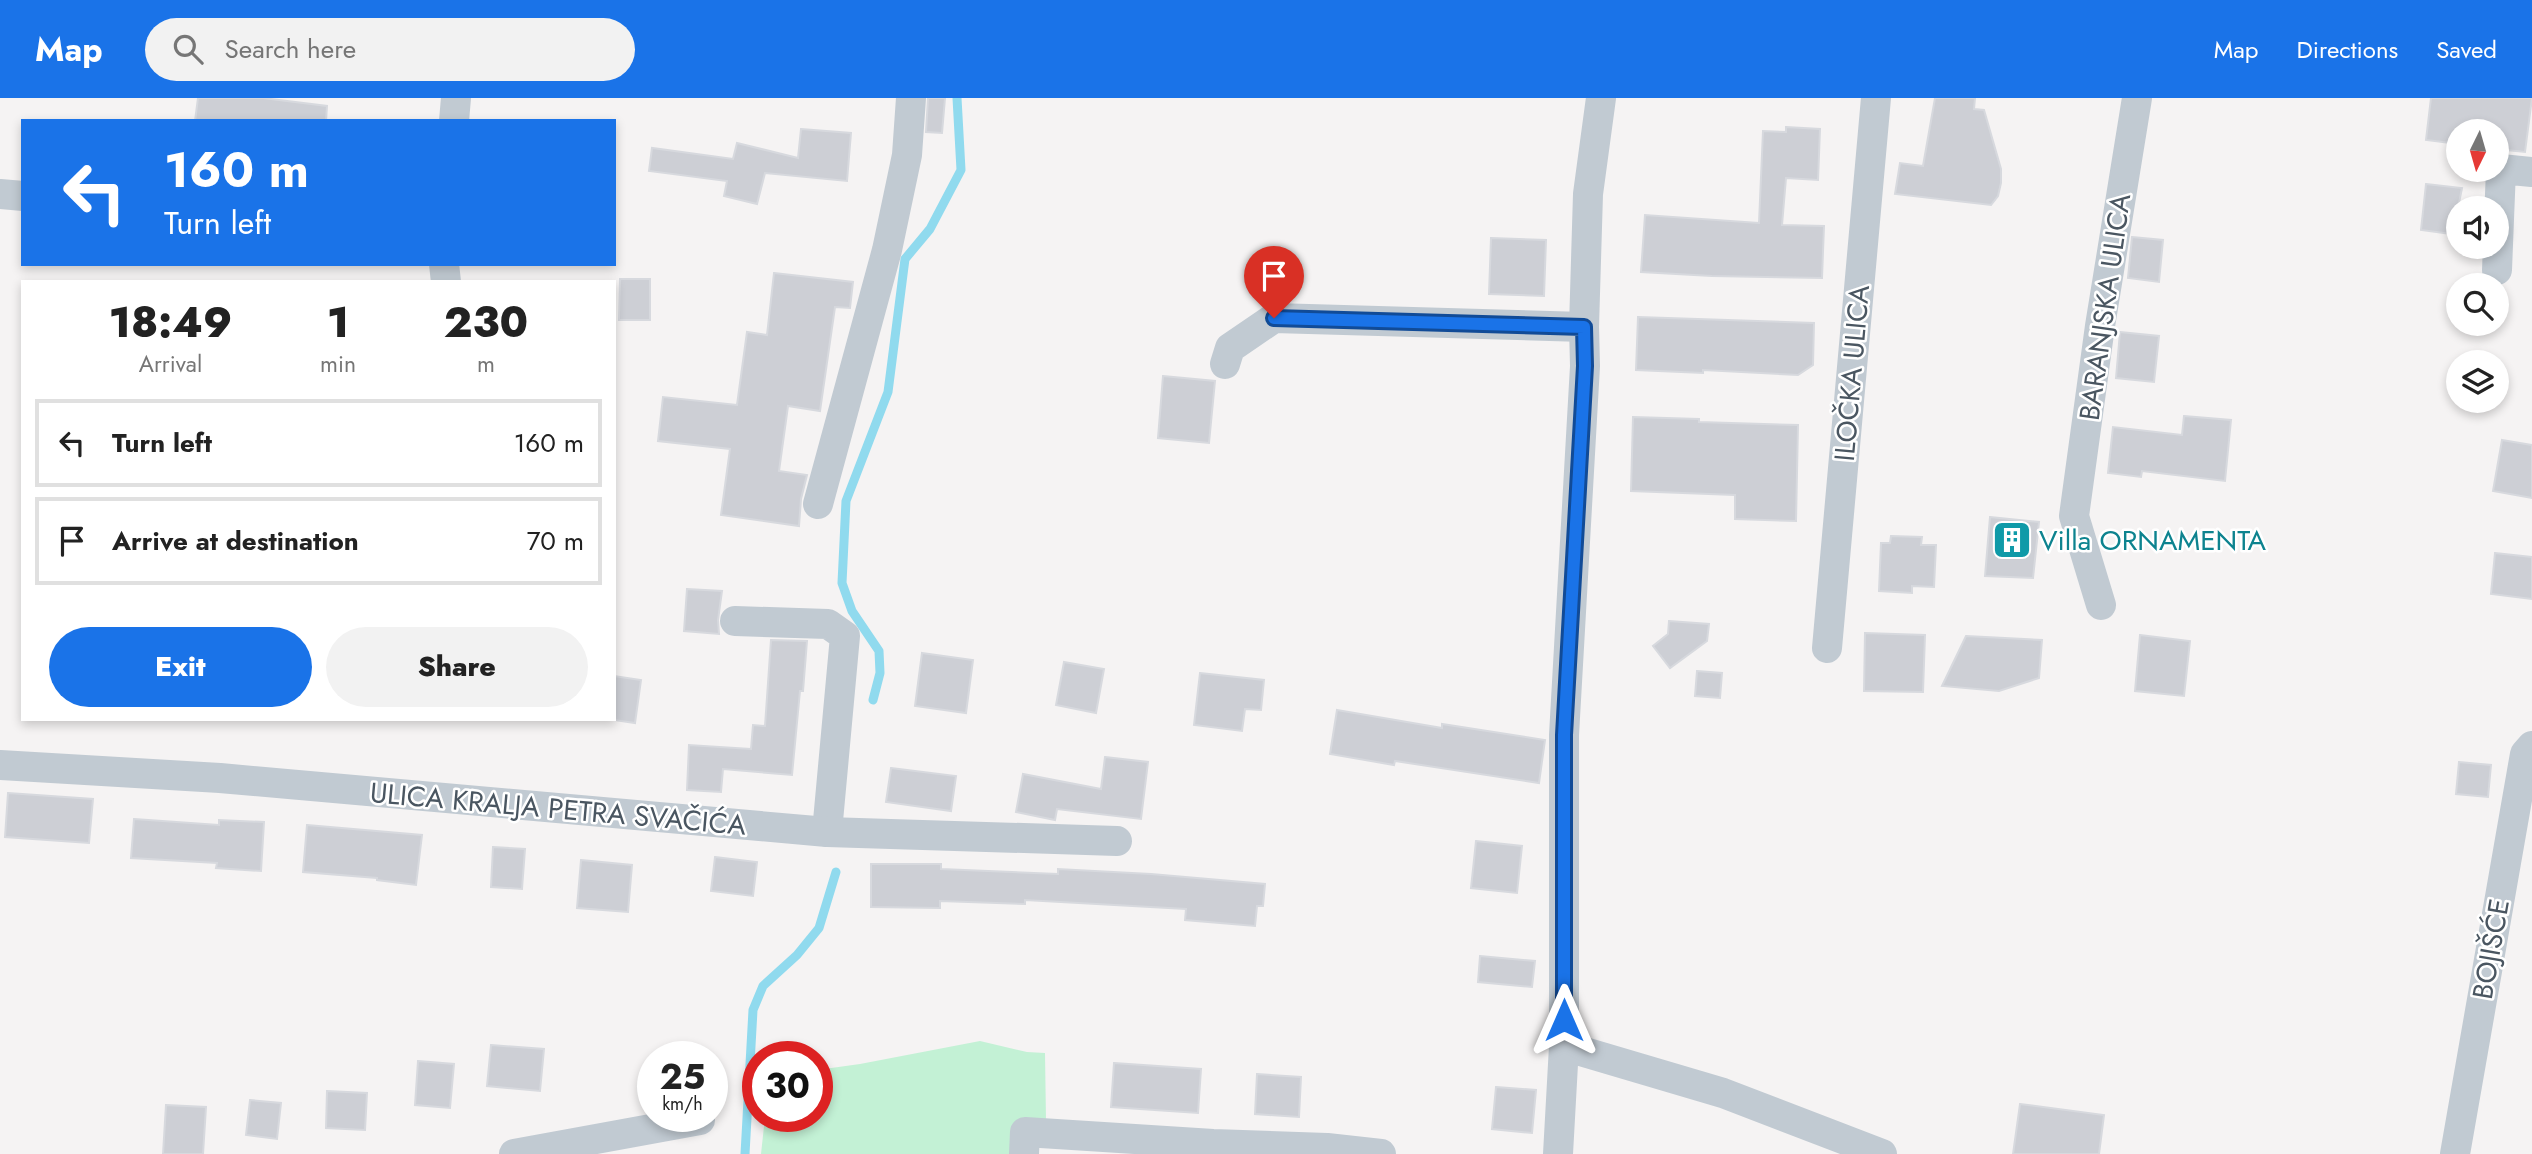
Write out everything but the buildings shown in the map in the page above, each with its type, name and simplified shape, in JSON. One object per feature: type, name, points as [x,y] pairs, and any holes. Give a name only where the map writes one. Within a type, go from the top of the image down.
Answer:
[{"type":"street","points":[[454,119],[456,98]]},
{"type":"street","points":[[818,504],[887,250],[907,155],[911,98]]},
{"type":"street","points":[[1558,1154],[1564,1046],[1564,735],[1585,366],[1588,194],[1601,98]]},
{"type":"street","name":"ILOČKA ULICA","points":[[1827,648],[1876,98]]},
{"type":"street","name":"BARANJSKA ULICA","points":[[2101,605],[2074,516],[2137,98]]},
{"type":"street","points":[[2497,270],[2501,169],[2532,172]]},
{"type":"street","points":[[0,194],[21,196]]},
{"type":"street","points":[[1225,364],[1230,348],[1274,318],[1584,327]]},
{"type":"street","points":[[735,621],[828,624],[845,636],[827,832]]},
{"type":"street","name":"BOJIŠĆE","points":[[2455,1154],[2525,754],[2532,746]]},
{"type":"street","name":"ULICA KRALJA PETRA SVAČIĆA","points":[[0,765],[220,778],[827,832],[1117,841]]},
{"type":"street","points":[[1564,1046],[1723,1093],[1882,1154]]},
{"type":"street","points":[[514,1154],[637,1131]]},
{"type":"street","points":[[1024,1154],[1025,1132],[1327,1148],[1381,1154]]},
{"type":"green space","points":[[980,1041],[1027,1052],[1045,1053],[1046,1121],[1013,1154],[761,1154],[763,1132],[833,1132],[833,1068]]},
{"type":"waterway","points":[[873,700],[880,673],[879,651],[852,611],[842,583],[846,501],[888,392],[905,259],[930,229],[961,170],[957,98]]},
{"type":"waterway","points":[[745,1154],[753,1010],[763,986],[797,955],[819,928],[836,872]]},
{"type":"place","name":"Villa ORNAMENTA","points":[[2012,540]]},
{"type":"route","points":[[1274,318],[1584,327],[1585,366],[1564,735],[1564,1020]]}]
